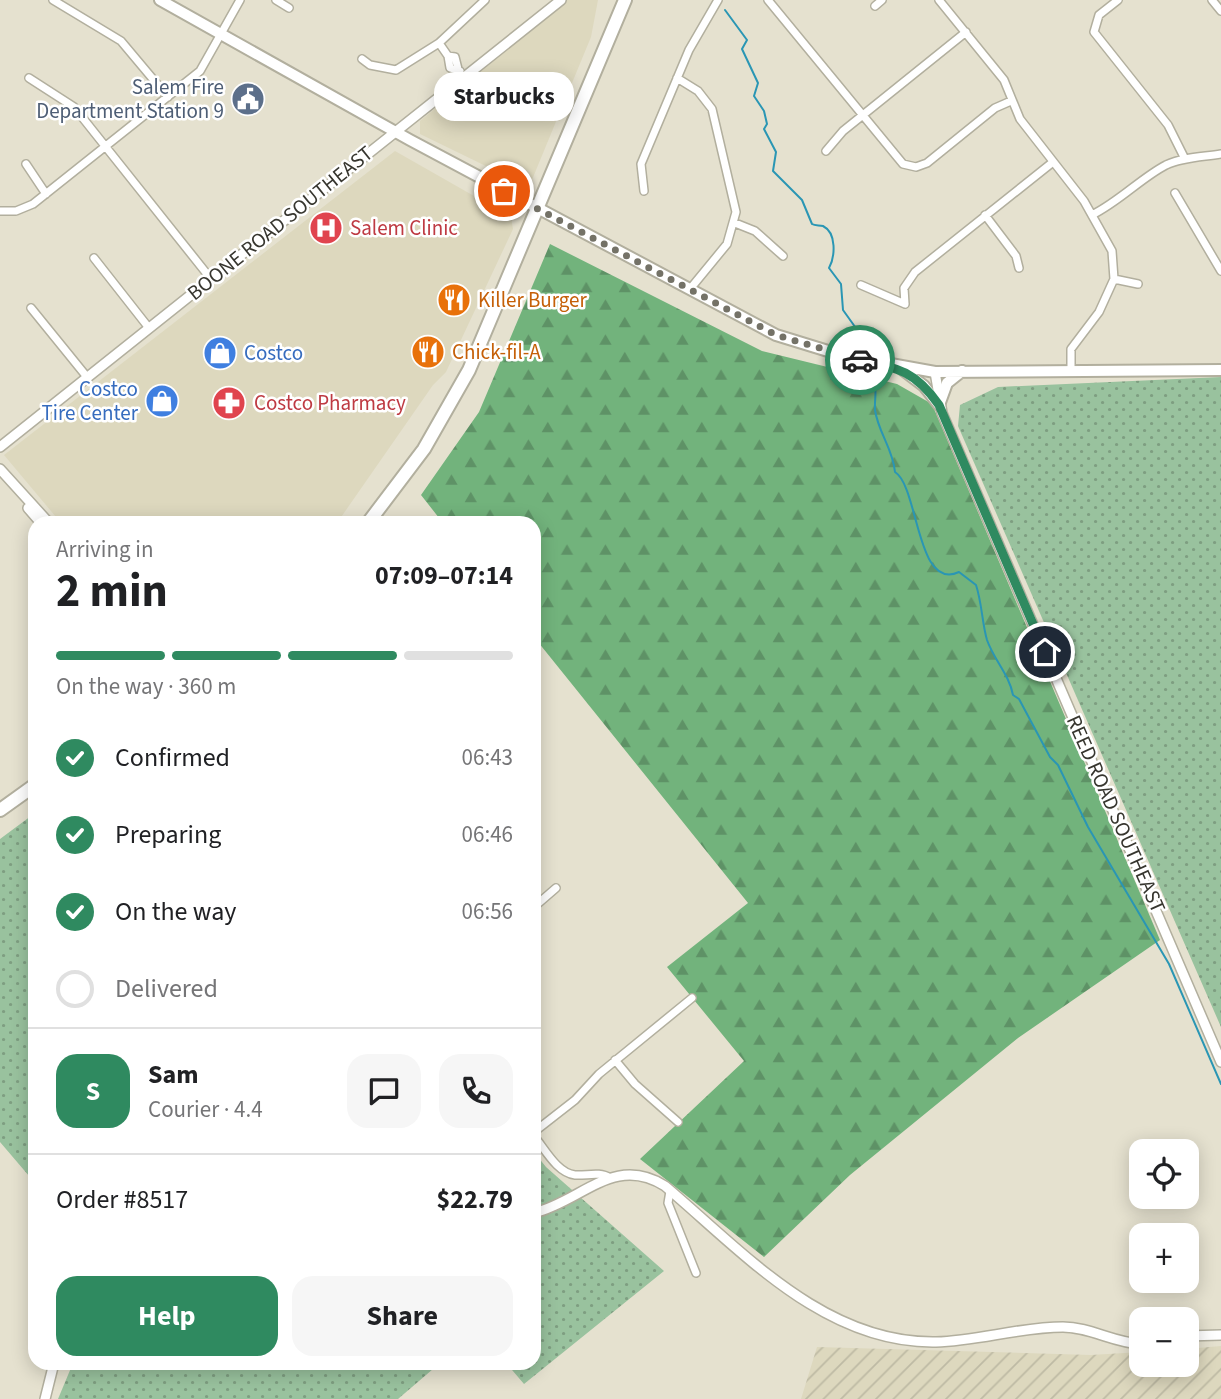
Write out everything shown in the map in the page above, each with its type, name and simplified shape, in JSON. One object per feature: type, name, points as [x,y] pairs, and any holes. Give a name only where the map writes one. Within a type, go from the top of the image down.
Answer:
[{"type":"main road","points":[[160,0],[395,131],[793,342],[901,369],[935,372],[1221,370]]},
{"type":"main road","points":[[373,516],[424,449],[458,389],[539,208],[625,0]]},
{"type":"main road","points":[[901,369],[928,390],[939,405]]},
{"type":"main road","points":[[939,405],[947,383],[962,372]]},
{"type":"main road","points":[[0,810],[28,790]]},
{"type":"street","points":[[52,0],[121,41],[168,97]]},
{"type":"street","points":[[0,211],[25,208],[46,194],[205,65],[240,0]]},
{"type":"street","points":[[276,0],[289,8]]},
{"type":"street","points":[[362,59],[370,65],[396,70],[439,43],[485,0]]},
{"type":"street","name":"BOONE ROAD SOUTHEAST","points":[[0,446],[395,131],[462,73],[561,0]]},
{"type":"street","points":[[643,191],[639,169],[692,43],[718,0]]},
{"type":"street","points":[[768,0],[896,158],[910,167],[927,163],[995,108],[1011,100]]},
{"type":"street","points":[[875,6],[883,0]]},
{"type":"street","points":[[939,0],[1004,80],[1020,119],[1092,215],[1112,251],[1114,279],[1099,312],[1073,344],[1071,371]]},
{"type":"street","points":[[1118,0],[1099,15],[1094,32],[1168,125],[1185,159]]},
{"type":"street","points":[[1212,0],[1221,11]]},
{"type":"street","points":[[826,151],[862,116],[966,32]]},
{"type":"street","points":[[439,43],[449,56],[455,57],[462,73]]},
{"type":"street","points":[[29,78],[69,102],[211,279]]},
{"type":"street","points":[[677,78],[698,90],[712,109],[735,204],[735,223],[722,252],[690,289]]},
{"type":"street","points":[[1092,215],[1124,197],[1165,166],[1185,159],[1221,154]]},
{"type":"street","points":[[861,285],[905,304],[904,288],[915,272],[1053,162]]},
{"type":"street","points":[[26,164],[46,194]]},
{"type":"street","points":[[1175,192],[1221,271]]},
{"type":"street","points":[[985,215],[1016,256],[1019,268]]},
{"type":"street","points":[[735,223],[755,231],[783,256]]},
{"type":"street","points":[[94,258],[149,328]]},
{"type":"street","points":[[1114,279],[1138,284]]},
{"type":"street","points":[[31,308],[87,377]]},
{"type":"street","name":"REED ROAD SOUTHEAST","points":[[935,372],[939,405],[1218,1045],[1221,1062]]},
{"type":"street","points":[[0,468],[36,516]]},
{"type":"street","points":[[23,497],[42,516]]},
{"type":"street","points":[[541,901],[556,888]]},
{"type":"street","points":[[541,1128],[575,1100],[615,1060],[692,998]]},
{"type":"street","points":[[615,1060],[635,1084],[678,1122]]},
{"type":"street","points":[[541,1143],[564,1171],[575,1175],[604,1174],[610,1178]]},
{"type":"street","points":[[541,1210],[610,1178],[628,1173],[642,1174],[670,1191],[797,1296],[825,1314],[865,1332],[894,1339],[934,1342],[1067,1327],[1129,1342]]},
{"type":"street","points":[[670,1191],[668,1203],[696,1273]]},
{"type":"street","points":[[1199,1336],[1221,1335]]},
{"type":"street","points":[[45,1399],[52,1370]]},
{"type":"shaded area","points":[[566,0],[598,0],[591,37],[529,187],[420,134],[420,121]]},
{"type":"shaded area","points":[[395,151],[511,217],[513,229],[446,372],[433,385],[342,516],[55,516],[4,455]]},
{"type":"shaded area","points":[[1221,1346],[1221,1399],[801,1399],[817,1347],[1091,1355],[1129,1353],[1129,1377],[1199,1377],[1199,1348]]},
{"type":"green space","points":[[550,244],[762,351],[897,384],[932,404],[1160,940],[1018,1038],[850,1175],[764,1257],[640,1159],[744,1061],[667,967],[748,903],[541,646],[541,516],[438,516],[421,495],[479,412]]},
{"type":"green space","points":[[1221,377],[1221,1027],[958,426],[960,405],[998,387]]},
{"type":"green space","points":[[28,818],[28,1175],[0,1142],[0,839]]},
{"type":"green space","points":[[541,1161],[664,1271],[524,1384],[512,1370],[541,1370]]},
{"type":"green space","points":[[70,1370],[432,1370],[398,1399],[58,1399]]},
{"type":"waterway","points":[[725,10],[747,40],[742,49],[758,83],[754,96],[764,111],[767,124],[764,129],[776,152],[773,171],[802,200],[812,224],[823,226],[831,234],[833,258],[829,268],[841,284],[843,310],[858,331],[871,343]]},
{"type":"waterway","points":[[867,374],[874,381],[875,410],[879,426],[895,472],[903,481],[909,497],[926,553],[934,567],[945,574],[959,572],[976,585],[987,640],[1013,695],[1019,699],[1050,757],[1058,765],[1088,827],[1169,964],[1221,1084]]},
{"type":"way so far","points":[[504,191],[776,335],[860,360]]},
{"type":"place","name":"Salem Fire Department Station 9","points":[[248,99]]},
{"type":"place","name":"Starbucks","points":[[504,191]]},
{"type":"place","name":"Salem Clinic","points":[[326,228]]},
{"type":"place","name":"Killer Burger","points":[[454,300]]},
{"type":"place","name":"Chick-fil-A","points":[[428,352]]},
{"type":"place","name":"Costco","points":[[220,353]]},
{"type":"place","name":"Costco Tire Center","points":[[162,401]]},
{"type":"place","name":"Costco Pharmacy","points":[[229,403]]},
{"type":"route","points":[[860,360],[901,369],[928,390],[939,405],[1045,652]]}]
